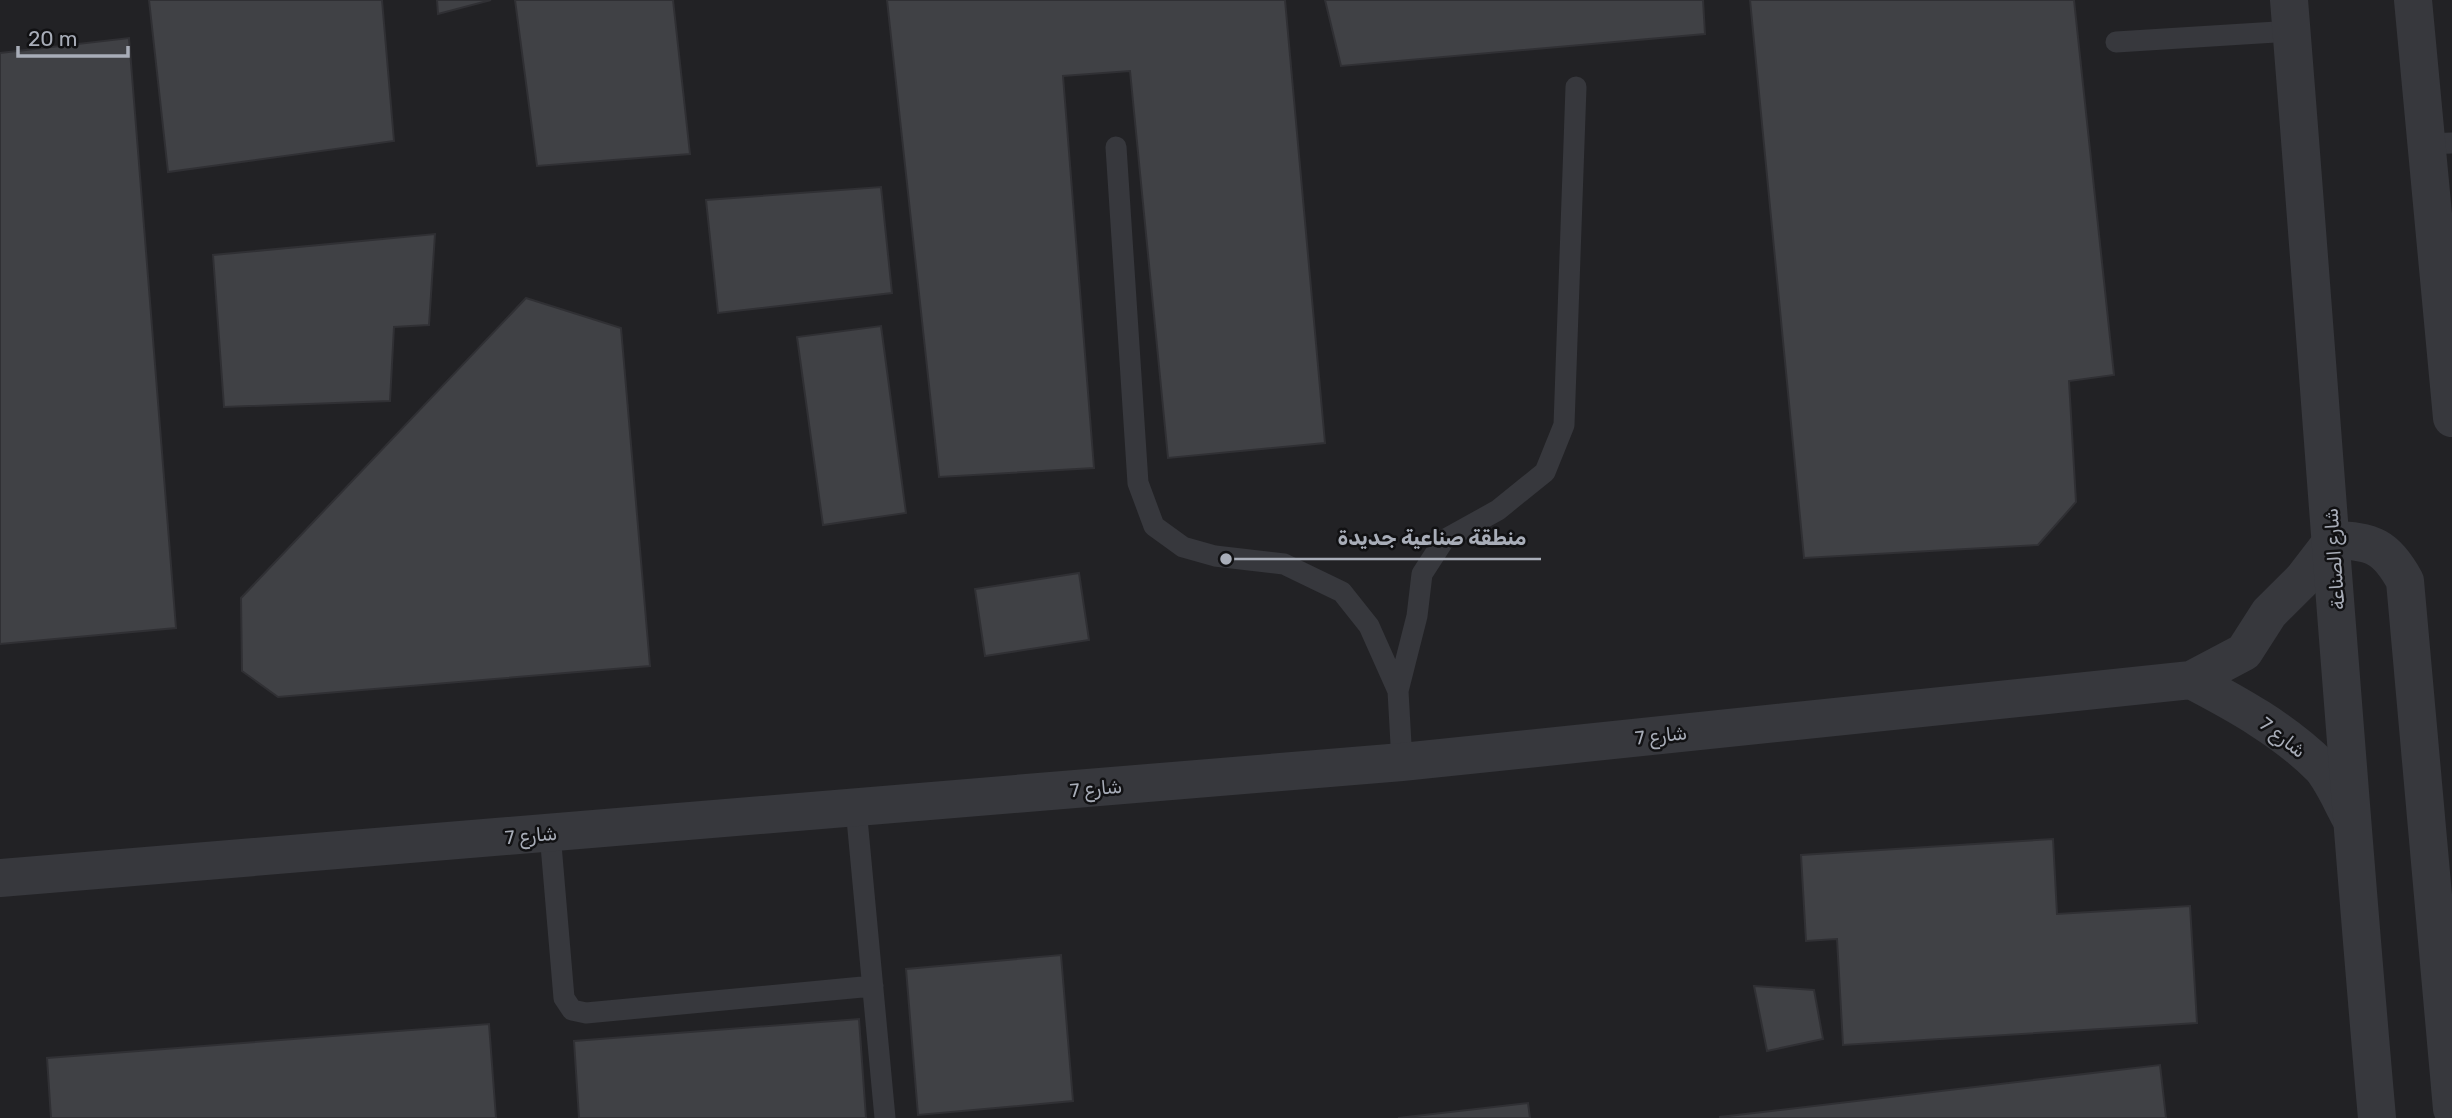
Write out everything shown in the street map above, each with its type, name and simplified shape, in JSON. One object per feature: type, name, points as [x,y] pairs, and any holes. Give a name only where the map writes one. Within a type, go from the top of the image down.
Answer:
[{"type":"street","points":[[2413,0],[2439,144],[2452,418]]},
{"type":"street","name":"شارع الصناعة","points":[[2291,16],[2333,540],[2351,819],[2377,1118]]},
{"type":"street","points":[[2333,540],[2374,545],[2393,558],[2405,581],[2452,1109]]},
{"type":"street","name":"شارع 7","points":[[0,878],[1402,762],[2191,680],[2244,652],[2269,612],[2303,579],[2333,540]]},
{"type":"street","name":"شارع 7","points":[[2191,680],[2235,702],[2279,731],[2323,769],[2351,819]]},
{"type":"lane","points":[[2116,42],[2291,16]]},
{"type":"lane","points":[[1402,762],[1398,691],[1417,616],[1422,574],[1444,540],[1498,510],[1545,472],[1564,425],[1576,87]]},
{"type":"lane","points":[[1116,146],[1138,483],[1154,526],[1183,547],[1215,556],[1284,564],[1342,592],[1368,626],[1398,691]]},
{"type":"lane","points":[[856,807],[885,1118]]},
{"type":"lane","points":[[550,833],[564,998],[572,1010],[586,1013],[873,986]]},
{"type":"shaded area","points":[[0,0],[2452,0],[2452,1118],[0,1118]]},
{"type":"building","points":[[149,0],[382,0],[394,141],[168,172]]},
{"type":"building","points":[[437,0],[491,0],[438,14]]},
{"type":"building","points":[[515,0],[673,0],[690,154],[537,166]]},
{"type":"building","points":[[887,0],[1285,0],[1325,443],[1168,458],[1130,71],[1063,76],[1094,468],[939,477]]},
{"type":"building","points":[[1325,0],[1703,0],[1705,34],[1341,66]]},
{"type":"building","points":[[1750,0],[2074,0],[2114,375],[2069,381],[2076,502],[2038,545],[1804,558]]},
{"type":"building","points":[[129,38],[176,628],[0,644],[0,53]]},
{"type":"building","points":[[881,187],[892,293],[718,313],[706,200]]},
{"type":"building","points":[[435,234],[429,325],[394,327],[390,401],[224,407],[213,255]]},
{"type":"building","points":[[526,298],[621,328],[650,666],[278,697],[242,671],[241,598]]},
{"type":"building","points":[[881,326],[906,513],[823,525],[797,337]]},
{"type":"building","points":[[1079,573],[1089,640],[985,656],[975,589]]},
{"type":"building","points":[[2053,839],[2057,914],[2190,906],[2197,1023],[1843,1045],[1837,939],[1806,941],[1801,855]]},
{"type":"building","points":[[1061,955],[1073,1101],[918,1115],[906,969]]},
{"type":"building","points":[[1754,986],[1814,990],[1823,1039],[1767,1051]]},
{"type":"building","points":[[859,1019],[866,1118],[579,1118],[574,1041]]},
{"type":"building","points":[[489,1024],[496,1118],[51,1118],[47,1058]]},
{"type":"building","points":[[2160,1065],[2166,1118],[1720,1118],[1720,1117]]},
{"type":"building","points":[[1528,1103],[1530,1118],[1398,1118]]},
{"type":"place","name":"منطقة صناعية جديدة","points":[[1226,559]]}]
